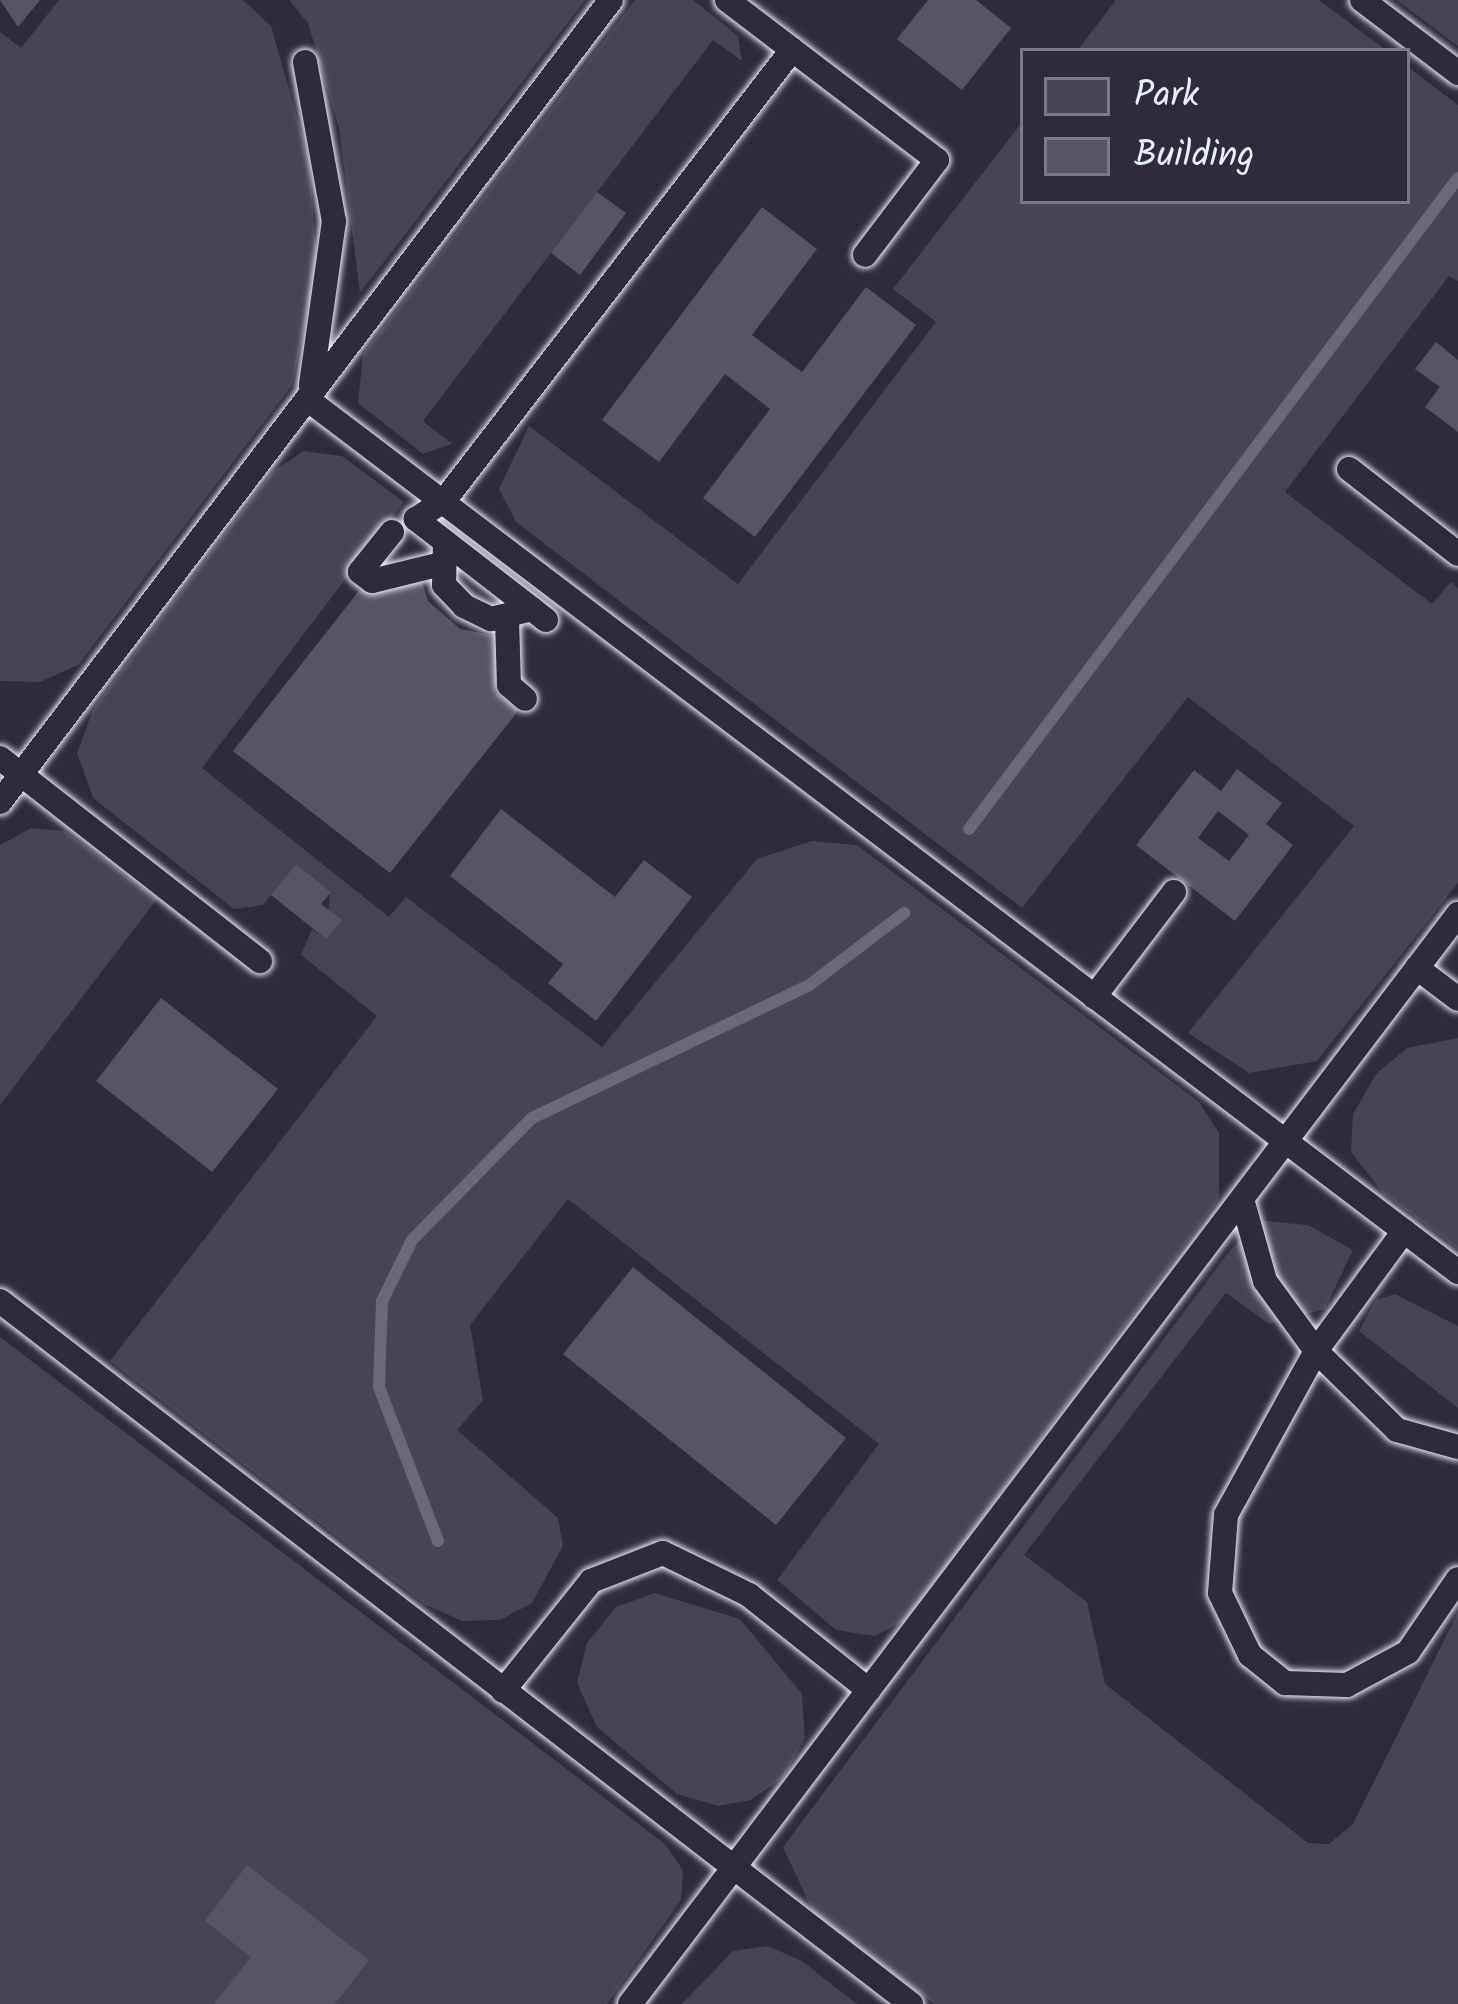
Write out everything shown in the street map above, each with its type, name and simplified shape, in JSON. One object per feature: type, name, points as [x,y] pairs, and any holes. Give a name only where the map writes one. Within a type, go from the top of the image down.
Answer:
[{"type":"lane","points":[[0,802],[611,0]]},
{"type":"lane","points":[[727,0],[937,160],[865,255]]},
{"type":"lane","points":[[1362,0],[1458,73]]},
{"type":"lane","points":[[458,614],[443,553],[416,519],[444,501],[792,50]]},
{"type":"lane","points":[[304,62],[334,221],[330,307],[307,399]]},
{"type":"lane","points":[[307,399],[1458,1272]]},
{"type":"lane","points":[[1349,470],[1458,554]]},
{"type":"lane","points":[[392,532],[360,572],[372,581],[443,553],[488,575],[539,615],[507,619],[458,614]]},
{"type":"lane","points":[[458,614],[488,575]]},
{"type":"lane","points":[[507,619],[509,686],[525,698]]},
{"type":"lane","points":[[0,758],[260,961]]},
{"type":"lane","points":[[1094,997],[1174,892]]},
{"type":"lane","points":[[630,2004],[1458,914]]},
{"type":"lane","points":[[1417,968],[1458,999]]},
{"type":"lane","points":[[1242,1199],[1265,1281],[1316,1351],[1397,1430],[1458,1447]]},
{"type":"lane","points":[[1404,1231],[1316,1351],[1226,1515],[1220,1593],[1250,1655],[1285,1683],[1347,1685],[1408,1652],[1458,1579]]},
{"type":"lane","points":[[0,1301],[911,2004]]},
{"type":"lane","points":[[503,1691],[591,1581],[663,1553],[749,1595],[869,1690]]},
{"type":"green space","points":[[59,0],[243,0],[271,26],[309,159],[317,266],[292,385],[78,665],[40,682],[0,681],[0,32],[21,48]]},
{"type":"green space","points":[[289,0],[585,0],[360,293],[339,128],[308,23]]},
{"type":"green space","points":[[635,0],[693,0],[738,36],[742,61],[713,40],[423,421],[452,444],[423,454],[358,403],[363,354]]},
{"type":"green space","points":[[1116,0],[1319,0],[1383,48],[1079,48]]},
{"type":"green space","points":[[1397,0],[1458,0],[1458,46]]},
{"type":"green space","points":[[1410,68],[1458,105],[1458,281],[1449,276],[1285,492],[1432,604],[1451,582],[1458,588],[1458,883],[1317,1061],[1249,1073],[1188,1033],[1354,826],[1188,697],[1022,908],[516,522],[499,489],[529,426],[738,584],[936,322],[893,289],[1020,125],[1020,204],[1410,204]]},
{"type":"green space","points":[[304,451],[342,456],[404,502],[202,768],[389,917],[406,897],[602,1047],[757,859],[812,841],[857,845],[1199,1102],[1219,1133],[1219,1199],[906,1620],[875,1636],[836,1630],[777,1580],[879,1444],[568,1199],[470,1325],[483,1400],[457,1430],[558,1518],[563,1546],[532,1603],[500,1620],[462,1621],[424,1604],[110,1361],[377,1016],[301,955],[312,929],[326,939],[330,891],[296,864],[263,905],[234,909],[93,798],[77,753],[94,707],[272,472]]},
{"type":"green space","points":[[31,828],[65,831],[157,899],[0,1105],[0,845]]},
{"type":"green space","points":[[1458,1038],[1458,1249],[1384,1194],[1351,1152],[1353,1114],[1376,1074],[1407,1048]]},
{"type":"green space","points":[[1264,1221],[1308,1225],[1353,1250],[1325,1309],[1269,1324],[1226,1293],[1024,1555],[1087,1602],[1105,1684],[1308,1843],[1329,1844],[1353,1824],[1458,1612],[1458,2004],[934,2004],[814,1914],[783,1847],[1231,1249]]},
{"type":"green space","points":[[1395,1294],[1458,1326],[1458,1408],[1359,1331],[1376,1300]]},
{"type":"green space","points":[[0,1337],[665,1844],[683,1870],[681,1900],[607,2004],[0,2004]]},
{"type":"green space","points":[[655,1593],[740,1619],[802,1694],[805,1738],[784,1777],[751,1800],[718,1806],[677,1794],[597,1727],[577,1683],[587,1643],[616,1607]]},
{"type":"green space","points":[[768,1946],[802,1961],[857,2004],[682,2004],[733,1951]]},
{"type":"building","points":[[0,0],[40,0],[18,27]]},
{"type":"building","points":[[928,0],[976,0],[1011,28],[962,90],[897,39]]},
{"type":"building","points":[[597,192],[626,213],[580,275],[551,253]]},
{"type":"building","points":[[762,207],[817,249],[752,335],[802,372],[866,287],[916,325],[755,537],[703,498],[770,409],[725,374],[659,462],[602,420]]},
{"type":"building","points":[[1436,342],[1458,360],[1458,432],[1425,407],[1440,387],[1415,369]]},
{"type":"building","points":[[418,569],[428,601],[460,629],[501,637],[495,692],[518,711],[390,873],[233,751],[362,587]]},
{"type":"building","points":[[1237,769],[1282,803],[1266,824],[1293,845],[1235,921],[1136,845],[1194,770],[1221,791]],"holes":[[[1218,811],[1249,835],[1229,861],[1198,838]]]},
{"type":"building","points":[[501,809],[615,897],[644,860],[692,897],[596,1021],[548,983],[563,964],[450,876]]},
{"type":"building","points":[[296,864],[331,892],[321,904],[342,920],[326,939],[271,895]]},
{"type":"building","points":[[161,998],[278,1089],[212,1172],[96,1081]]},
{"type":"building","points":[[633,1267],[846,1438],[776,1525],[563,1354]]},
{"type":"building","points":[[247,1865],[369,1960],[335,2004],[214,2004],[251,1957],[205,1921]]},
{"type":"waterway","points":[[969,829],[1458,178]]},
{"type":"waterway","points":[[438,1541],[379,1387],[382,1301],[412,1240],[532,1118],[808,986],[904,913]]}]
